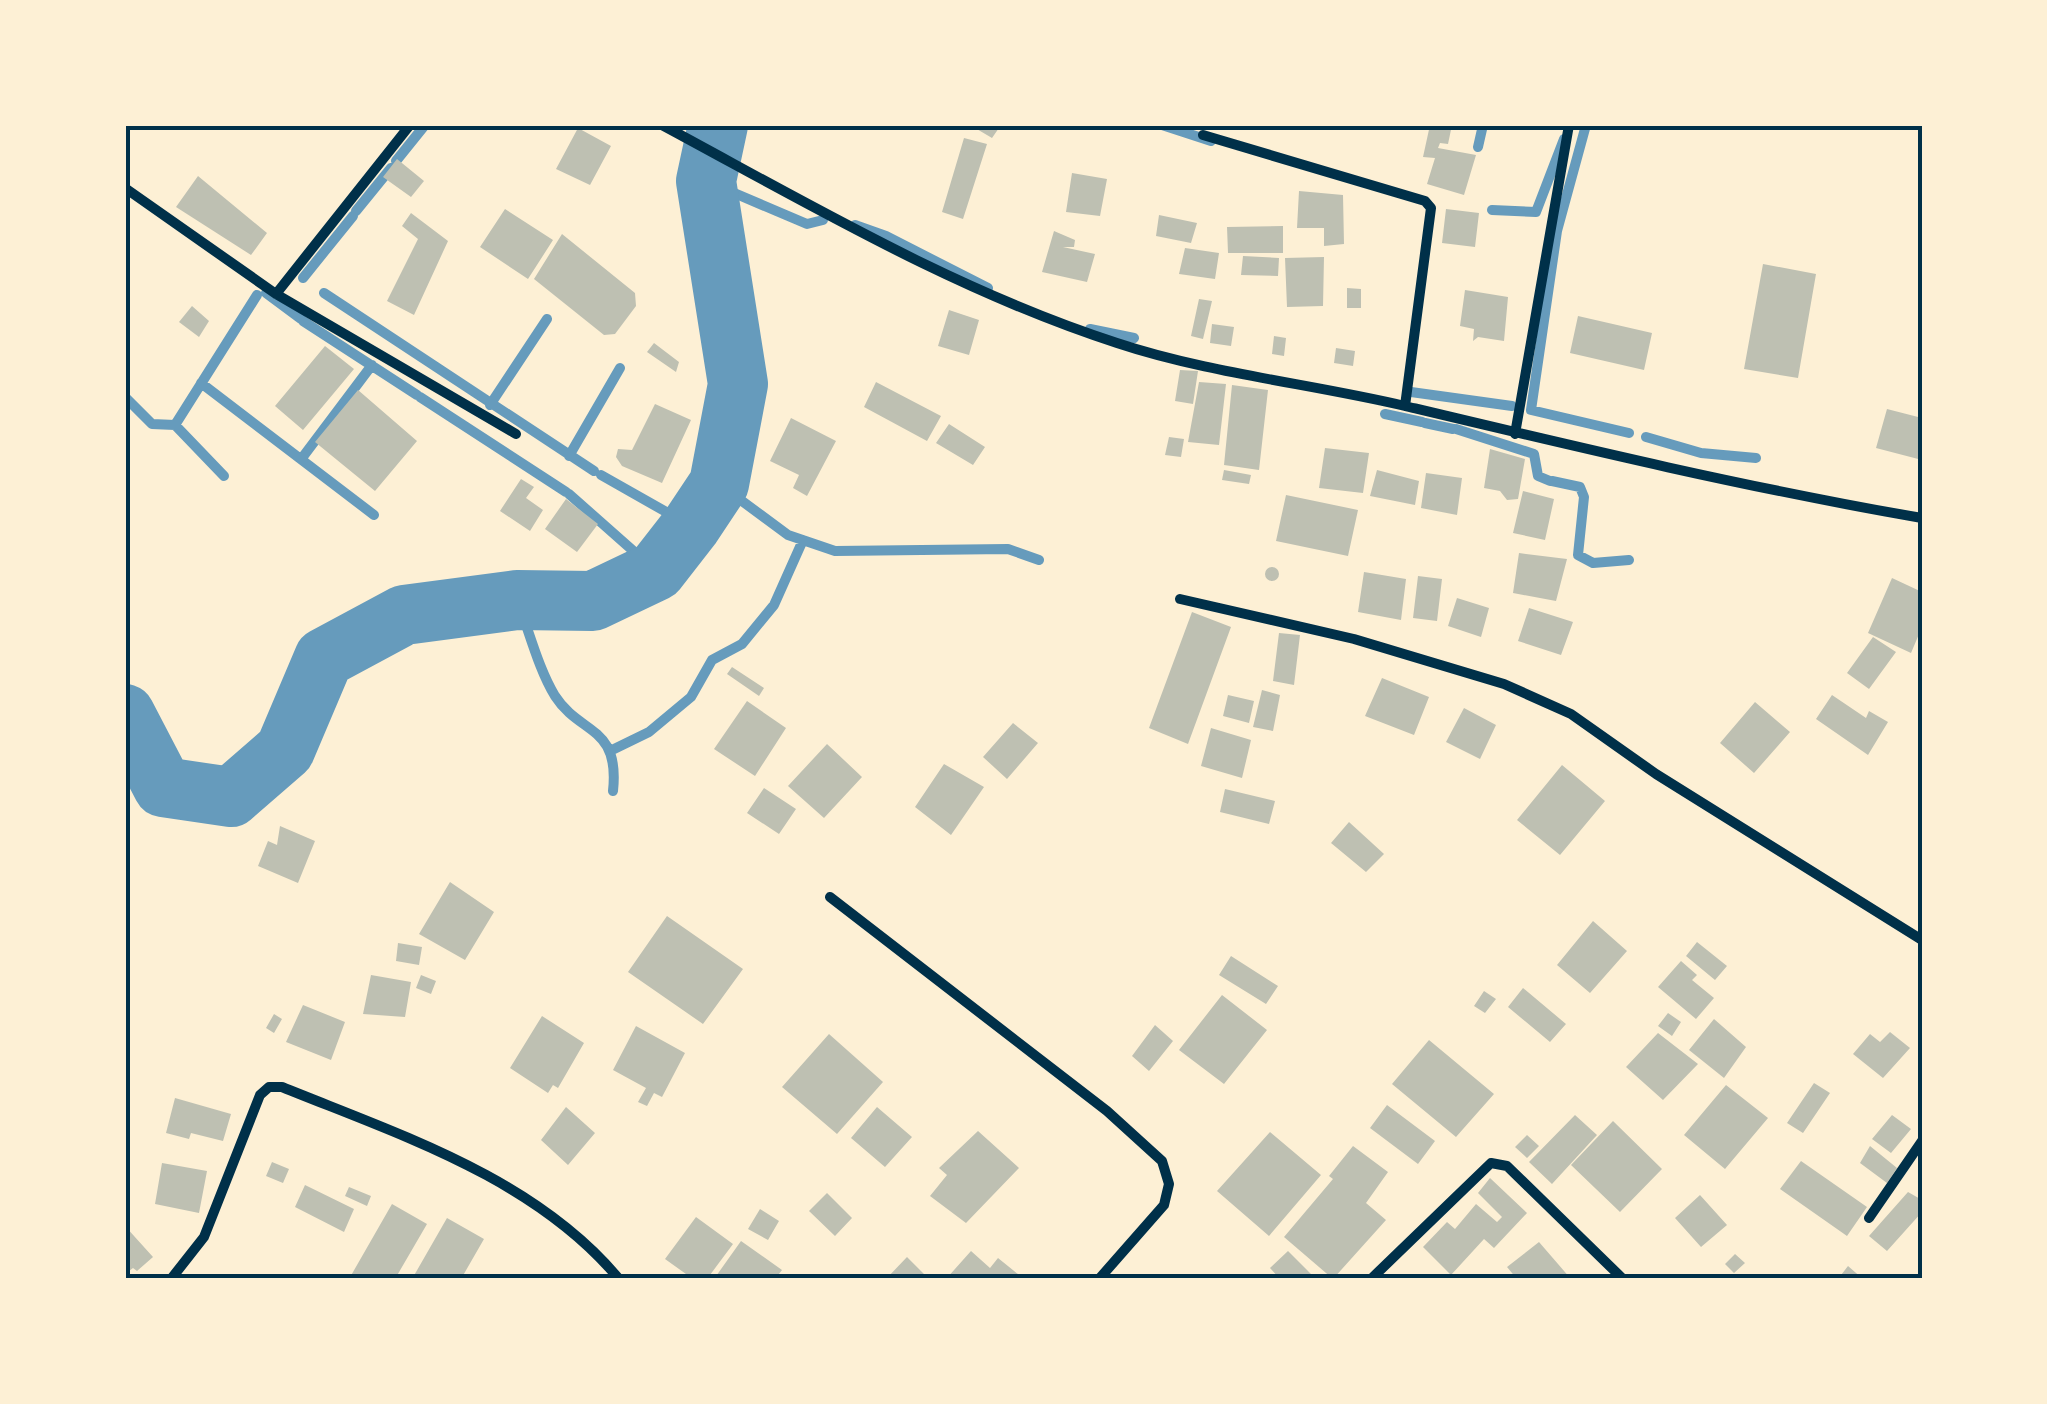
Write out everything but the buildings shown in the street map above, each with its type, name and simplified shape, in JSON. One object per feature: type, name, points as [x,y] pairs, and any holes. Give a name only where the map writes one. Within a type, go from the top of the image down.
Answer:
[{"type":"street","points":[[276,294],[410,125]]},
{"type":"street","points":[[1515,434],[1569,125]]},
{"type":"street","points":[[667,128],[837,223],[997,299],[1120,344],[1515,434],[1922,518]]},
{"type":"street","points":[[1203,135],[1425,201],[1431,208],[1405,406]]},
{"type":"street","points":[[125,188],[276,294],[516,434]]},
{"type":"street","points":[[1180,600],[1354,640],[1504,684],[1571,714],[1656,774],[1922,940]]},
{"type":"street","points":[[830,897],[1107,1110],[1162,1161],[1169,1184],[1164,1204],[1099,1279]]},
{"type":"street","points":[[171,1279],[204,1237],[260,1095],[269,1087],[282,1087],[416,1142],[533,1201],[619,1279]]},
{"type":"street","points":[[1868,1218],[1922,1140]]},
{"type":"street","points":[[1370,1279],[1491,1163],[1507,1166],[1624,1279]]},
{"type":"waterway","points":[[396,161],[425,125]]},
{"type":"waterway","points":[[125,714],[163,787],[231,797],[285,750],[324,658],[404,615],[517,600],[593,601],[656,571],[719,484],[738,384],[706,181],[718,125]]},
{"type":"waterway","points":[[1162,125],[1211,141]]},
{"type":"waterway","points":[[1478,147],[1483,125]]},
{"type":"waterway","points":[[1586,125],[1557,231],[1531,410],[1629,433]]},
{"type":"waterway","points":[[1492,210],[1536,212],[1564,139]]},
{"type":"waterway","points":[[356,211],[391,168]]},
{"type":"waterway","points":[[706,181],[807,224],[823,220]]},
{"type":"waterway","points":[[303,278],[353,216]]},
{"type":"waterway","points":[[855,225],[886,236],[988,288]]},
{"type":"waterway","points":[[266,293],[301,319]]},
{"type":"waterway","points":[[324,293],[594,471]]},
{"type":"waterway","points":[[175,425],[257,295]]},
{"type":"waterway","points":[[490,405],[547,319]]},
{"type":"waterway","points":[[303,321],[417,395]]},
{"type":"waterway","points":[[1090,329],[1134,338]]},
{"type":"waterway","points":[[302,458],[372,365]]},
{"type":"waterway","points":[[569,456],[620,368]]},
{"type":"waterway","points":[[201,383],[374,515]]},
{"type":"waterway","points":[[1411,392],[1512,406]]},
{"type":"waterway","points":[[125,397],[152,424],[175,425],[224,476]]},
{"type":"waterway","points":[[420,397],[566,492]]},
{"type":"waterway","points":[[1385,414],[1422,422]]},
{"type":"waterway","points":[[1425,423],[1453,429]]},
{"type":"waterway","points":[[1456,429],[1534,454],[1538,476],[1550,481]]},
{"type":"waterway","points":[[1646,437],[1701,453],[1756,458]]},
{"type":"waterway","points":[[601,475],[691,526]]},
{"type":"waterway","points":[[1552,481],[1580,487],[1584,497],[1578,555],[1593,563],[1629,560]]},
{"type":"waterway","points":[[719,484],[788,535],[835,551],[1008,549],[1039,560]]},
{"type":"waterway","points":[[569,494],[656,571]]},
{"type":"waterway","points":[[611,756],[610,751],[649,732],[691,697],[712,660],[742,644],[774,605],[803,540]]},
{"type":"waterway","points":[[517,600],[555,696],[604,742],[614,770],[613,791]]}]
